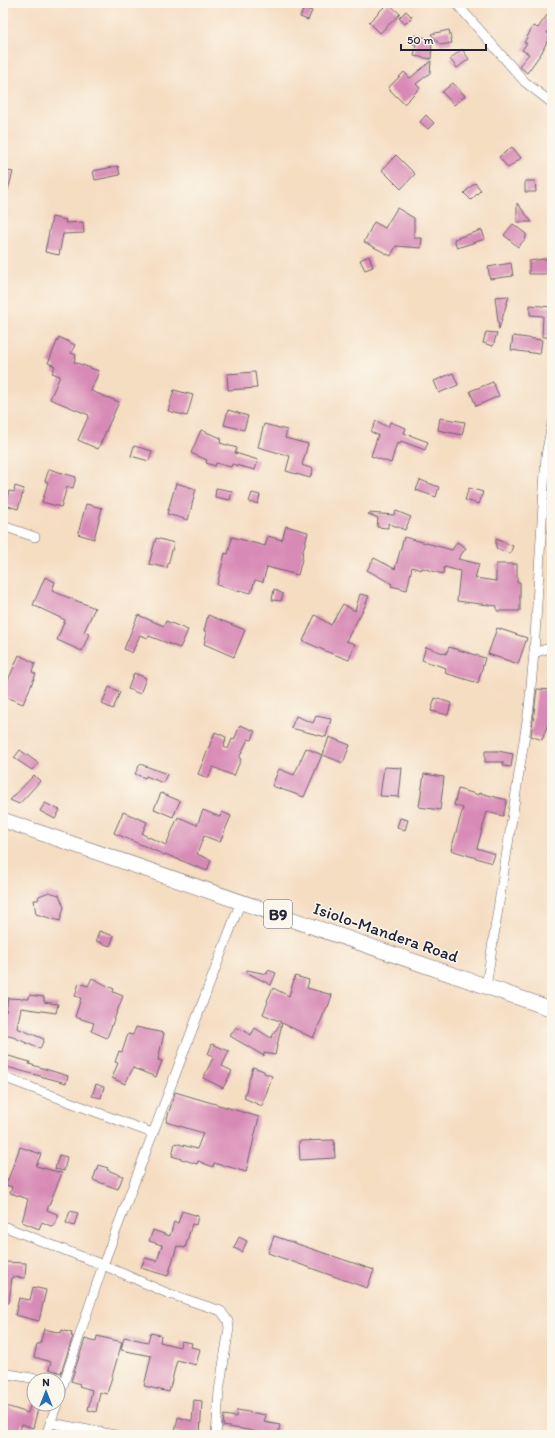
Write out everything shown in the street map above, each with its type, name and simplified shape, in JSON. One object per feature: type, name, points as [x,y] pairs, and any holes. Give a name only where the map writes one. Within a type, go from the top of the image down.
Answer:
[{"type":"highway","name":"Isiolo-Mandera Road","points":[[3,820],[241,901],[552,1010]]},
{"type":"street","points":[[456,3],[525,82],[552,103]]},
{"type":"street","points":[[486,987],[527,723],[534,653],[546,455],[552,424]]},
{"type":"street","points":[[3,526],[35,537]]},
{"type":"street","points":[[534,653],[552,647]]},
{"type":"street","points":[[64,1372],[152,1133],[241,901]]},
{"type":"street","points":[[3,1077],[152,1133]]},
{"type":"street","points":[[3,1226],[103,1265],[167,1293],[221,1311],[228,1321],[229,1328],[219,1391],[216,1435]]},
{"type":"street","points":[[3,1373],[26,1377]]},
{"type":"street","points":[[46,1435],[54,1412]]},
{"type":"street","points":[[51,1423],[115,1435]]},
{"type":"building","points":[[388,3],[400,14],[380,33],[369,22]]},
{"type":"building","points":[[304,8],[312,11],[308,20],[300,17]]},
{"type":"building","points":[[552,8],[552,25],[547,33],[550,35],[542,52],[527,73],[519,66],[529,54],[522,50],[527,43],[524,43],[533,26],[538,28]]},
{"type":"building","points":[[406,11],[412,17],[405,24],[399,18]]},
{"type":"building","points":[[449,30],[452,43],[440,45],[431,34]]},
{"type":"building","points":[[414,35],[432,39],[431,59],[414,56],[416,44],[413,44]]},
{"type":"building","points":[[462,49],[469,59],[457,68],[450,59]]},
{"type":"building","points":[[431,61],[430,73],[416,84],[420,88],[404,104],[388,88],[404,72],[410,78]]},
{"type":"building","points":[[453,83],[465,96],[454,105],[442,92]]},
{"type":"building","points":[[426,115],[434,123],[428,129],[420,122]]},
{"type":"building","points":[[512,147],[521,158],[508,168],[499,157]]},
{"type":"building","points":[[396,155],[415,174],[401,189],[382,170]]},
{"type":"building","points":[[118,166],[120,175],[95,180],[93,171]]},
{"type":"building","points":[[3,170],[13,172],[6,197],[3,196]]},
{"type":"building","points":[[525,181],[535,181],[536,192],[525,192]]},
{"type":"building","points":[[475,183],[481,190],[471,200],[464,193]]},
{"type":"building","points":[[517,203],[532,222],[517,222]]},
{"type":"building","points":[[397,208],[414,218],[414,238],[422,238],[421,248],[396,246],[391,256],[364,242],[374,222],[385,228]]},
{"type":"building","points":[[52,217],[66,220],[65,223],[83,222],[84,233],[63,234],[59,255],[45,252]]},
{"type":"building","points":[[513,224],[526,234],[526,238],[518,247],[504,235]]},
{"type":"building","points":[[482,230],[485,239],[457,248],[454,239]]},
{"type":"building","points":[[369,256],[373,267],[365,270],[360,260]]},
{"type":"building","points":[[552,259],[552,274],[529,274],[529,261]]},
{"type":"building","points":[[511,263],[513,276],[490,279],[488,267]]},
{"type":"building","points":[[509,296],[499,329],[495,297]]},
{"type":"building","points":[[530,305],[552,307],[549,337],[542,337],[543,316],[530,315]]},
{"type":"building","points":[[486,332],[497,333],[493,346],[483,343]]},
{"type":"building","points":[[513,336],[542,340],[540,354],[511,350]]},
{"type":"building","points":[[59,337],[75,345],[71,353],[76,355],[74,362],[99,371],[91,391],[119,402],[98,449],[78,440],[89,415],[50,399],[60,376],[52,373],[55,366],[48,363]]},
{"type":"building","points":[[255,372],[257,388],[228,390],[227,374]]},
{"type":"building","points":[[453,373],[458,385],[439,393],[434,381]]},
{"type":"building","points":[[493,382],[499,396],[476,406],[470,391]]},
{"type":"building","points":[[174,390],[193,395],[187,416],[168,411]]},
{"type":"building","points":[[228,410],[248,416],[244,430],[224,425]]},
{"type":"building","points":[[440,418],[465,422],[462,435],[438,430]]},
{"type":"building","points":[[376,421],[388,427],[390,422],[406,428],[404,433],[428,442],[425,450],[401,441],[400,444],[397,443],[391,463],[371,456],[378,435],[371,432]]},
{"type":"building","points":[[264,424],[287,430],[285,438],[308,444],[302,465],[313,469],[310,478],[286,471],[290,456],[258,447]]},
{"type":"building","points":[[201,430],[221,438],[220,443],[237,448],[235,453],[258,460],[255,470],[232,464],[231,467],[216,463],[215,466],[206,463],[207,460],[191,453]]},
{"type":"building","points":[[134,446],[152,451],[149,461],[131,456]]},
{"type":"building","points":[[49,469],[76,477],[73,488],[67,487],[61,507],[42,502],[48,482],[45,481]]},
{"type":"building","points":[[420,480],[439,487],[436,497],[416,490]]},
{"type":"building","points":[[176,483],[196,489],[188,520],[167,514]]},
{"type":"building","points":[[15,486],[24,489],[18,509],[5,505],[9,491],[14,492]]},
{"type":"building","points":[[216,488],[232,491],[230,500],[215,497]]},
{"type":"building","points":[[469,488],[483,492],[479,504],[465,500]]},
{"type":"building","points":[[252,493],[260,495],[258,504],[249,502]]},
{"type":"building","points":[[86,504],[102,508],[94,539],[78,534]]},
{"type":"building","points":[[396,511],[411,517],[405,530],[388,523],[388,528],[377,527],[378,518],[368,514],[394,515]]},
{"type":"building","points":[[286,526],[308,532],[298,575],[267,567],[263,582],[255,580],[251,593],[217,585],[225,553],[228,554],[232,537],[265,546],[268,536],[282,540]]},
{"type":"building","points":[[404,537],[452,550],[457,542],[466,548],[458,559],[479,564],[475,578],[496,581],[496,564],[517,564],[517,582],[520,582],[520,611],[497,611],[497,606],[457,601],[460,571],[444,567],[443,574],[422,568],[421,570],[412,567],[407,590],[391,586],[392,584],[367,570],[374,558],[395,569]]},
{"type":"building","points":[[156,538],[174,543],[167,568],[149,564]]},
{"type":"building","points":[[496,539],[513,546],[510,554],[496,548]]},
{"type":"building","points":[[45,577],[55,582],[52,591],[95,608],[84,632],[89,634],[82,651],[57,640],[65,620],[33,605]]},
{"type":"building","points":[[274,589],[283,594],[281,601],[272,600]]},
{"type":"building","points":[[360,594],[369,596],[346,641],[355,644],[349,660],[303,641],[315,615],[331,625],[343,604],[355,611]]},
{"type":"building","points":[[138,615],[164,626],[166,621],[188,630],[180,648],[149,636],[148,638],[140,635],[132,653],[124,649]]},
{"type":"building","points":[[208,615],[245,630],[234,657],[204,644],[207,632],[204,631]]},
{"type":"building","points":[[497,628],[527,638],[518,664],[488,654]]},
{"type":"building","points":[[426,647],[446,654],[449,647],[485,658],[478,683],[445,673],[446,668],[422,660]]},
{"type":"building","points":[[19,655],[35,663],[32,672],[36,674],[23,704],[3,696],[3,692]]},
{"type":"building","points":[[134,673],[146,678],[140,694],[128,689]]},
{"type":"building","points":[[109,687],[120,692],[113,709],[102,704]]},
{"type":"building","points":[[537,689],[552,690],[549,721],[542,740],[531,736]]},
{"type":"building","points":[[435,698],[451,703],[448,715],[431,711]]},
{"type":"building","points":[[296,716],[313,723],[316,716],[331,719],[326,737],[291,728]]},
{"type":"building","points":[[240,725],[255,731],[252,740],[248,739],[239,758],[241,759],[234,776],[213,767],[208,778],[198,774],[215,732],[226,737],[224,747],[228,749],[232,739],[234,740]]},
{"type":"building","points":[[329,737],[350,745],[343,763],[323,755]]},
{"type":"building","points":[[306,748],[322,755],[304,797],[272,786],[279,769],[294,775]]},
{"type":"building","points":[[20,750],[38,763],[32,770],[14,758]]},
{"type":"building","points":[[485,751],[498,751],[513,754],[511,767],[503,766],[503,762],[485,762]]},
{"type":"building","points":[[140,764],[167,774],[163,783],[146,776],[145,778],[135,774]]},
{"type":"building","points":[[384,767],[402,768],[399,797],[380,796]]},
{"type":"building","points":[[424,774],[444,777],[440,810],[419,807]]},
{"type":"building","points":[[34,775],[40,781],[19,804],[10,800]]},
{"type":"building","points":[[458,789],[479,795],[480,793],[507,800],[503,816],[487,812],[477,848],[495,854],[492,863],[451,850],[463,808],[454,805]]},
{"type":"building","points":[[161,793],[180,801],[173,817],[154,809]]},
{"type":"building","points":[[45,803],[60,810],[55,819],[40,811]]},
{"type":"building","points":[[203,810],[220,817],[222,812],[231,816],[220,842],[204,836],[197,854],[211,860],[207,871],[114,833],[123,812],[147,822],[142,834],[166,845],[178,817],[197,825]]},
{"type":"building","points":[[400,818],[408,820],[405,830],[397,827]]},
{"type":"building","points":[[49,892],[59,895],[64,907],[60,921],[36,914],[34,900],[38,900],[39,896]]},
{"type":"building","points":[[99,931],[114,936],[110,946],[96,941]]},
{"type":"building","points":[[247,970],[267,974],[268,970],[276,973],[271,985],[246,972]]},
{"type":"building","points":[[295,976],[309,980],[307,988],[332,995],[313,1038],[282,1023],[275,1055],[264,1053],[264,1056],[230,1036],[236,1027],[251,1035],[255,1028],[271,1038],[281,1022],[263,1014],[268,1002],[267,1001],[273,988],[289,996]]},
{"type":"building","points":[[92,978],[114,989],[113,992],[123,996],[107,1038],[91,1031],[94,1023],[75,1017],[81,998],[75,996],[79,983],[88,986]]},
{"type":"building","points":[[29,995],[44,997],[44,1002],[58,1004],[56,1013],[21,1008],[17,1028],[44,1039],[40,1049],[13,1037],[3,1035],[3,1011],[6,1012],[8,998],[29,999]]},
{"type":"building","points":[[136,1027],[164,1033],[158,1060],[162,1061],[156,1077],[133,1068],[125,1084],[112,1078],[118,1063],[115,1062],[119,1051],[122,1052],[128,1034],[133,1035]]},
{"type":"building","points":[[212,1044],[229,1051],[222,1066],[232,1071],[223,1088],[203,1078],[214,1056],[208,1054]]},
{"type":"building","points":[[5,1055],[30,1062],[29,1064],[68,1076],[66,1083],[3,1066]]},
{"type":"building","points":[[253,1067],[272,1076],[262,1106],[244,1098]]},
{"type":"building","points":[[96,1084],[104,1087],[101,1098],[92,1096]]},
{"type":"building","points":[[175,1092],[259,1117],[246,1172],[214,1163],[213,1167],[198,1161],[197,1164],[172,1156],[175,1143],[197,1149],[203,1133],[166,1122]]},
{"type":"building","points":[[334,1140],[335,1158],[300,1160],[299,1141]]},
{"type":"building","points":[[20,1147],[41,1154],[36,1166],[62,1173],[47,1210],[59,1215],[53,1227],[42,1222],[39,1229],[22,1222],[28,1199],[10,1193],[12,1187],[6,1185]]},
{"type":"building","points":[[59,1155],[67,1157],[64,1171],[55,1169]]},
{"type":"building","points":[[98,1165],[108,1168],[107,1170],[123,1176],[118,1189],[93,1180]]},
{"type":"building","points":[[70,1211],[78,1213],[74,1226],[66,1223]]},
{"type":"building","points":[[182,1211],[198,1216],[196,1225],[192,1224],[185,1248],[177,1246],[168,1276],[141,1268],[145,1258],[157,1261],[162,1245],[149,1241],[153,1230],[170,1236],[174,1222],[178,1223]]},
{"type":"building","points":[[274,1236],[374,1270],[367,1288],[268,1253]]},
{"type":"building","points":[[239,1237],[247,1241],[242,1252],[234,1248]]},
{"type":"building","points":[[3,1262],[26,1263],[25,1278],[12,1277],[9,1303],[3,1303]]},
{"type":"building","points":[[33,1287],[46,1290],[39,1321],[15,1315],[19,1298],[30,1300]]},
{"type":"building","points":[[44,1329],[61,1333],[62,1330],[72,1333],[71,1336],[73,1336],[61,1372],[49,1369],[51,1362],[34,1357],[37,1344],[40,1344]]},
{"type":"building","points":[[150,1333],[161,1335],[160,1342],[180,1347],[181,1341],[192,1343],[191,1347],[200,1349],[196,1365],[177,1360],[169,1392],[144,1386],[151,1356],[121,1350],[124,1337],[148,1342]]},
{"type":"building","points":[[97,1336],[122,1342],[107,1394],[100,1392],[96,1412],[88,1410],[92,1390],[79,1386],[80,1384],[71,1381],[85,1339],[96,1342]]},
{"type":"building","points":[[194,1400],[202,1401],[200,1435],[185,1435],[175,1432],[178,1417],[192,1421]]},
{"type":"building","points":[[3,1405],[28,1413],[37,1412],[33,1428],[22,1424],[18,1435],[3,1430]]},
{"type":"building","points":[[237,1410],[266,1415],[264,1422],[280,1425],[278,1435],[223,1426],[224,1415],[236,1417]]}]
